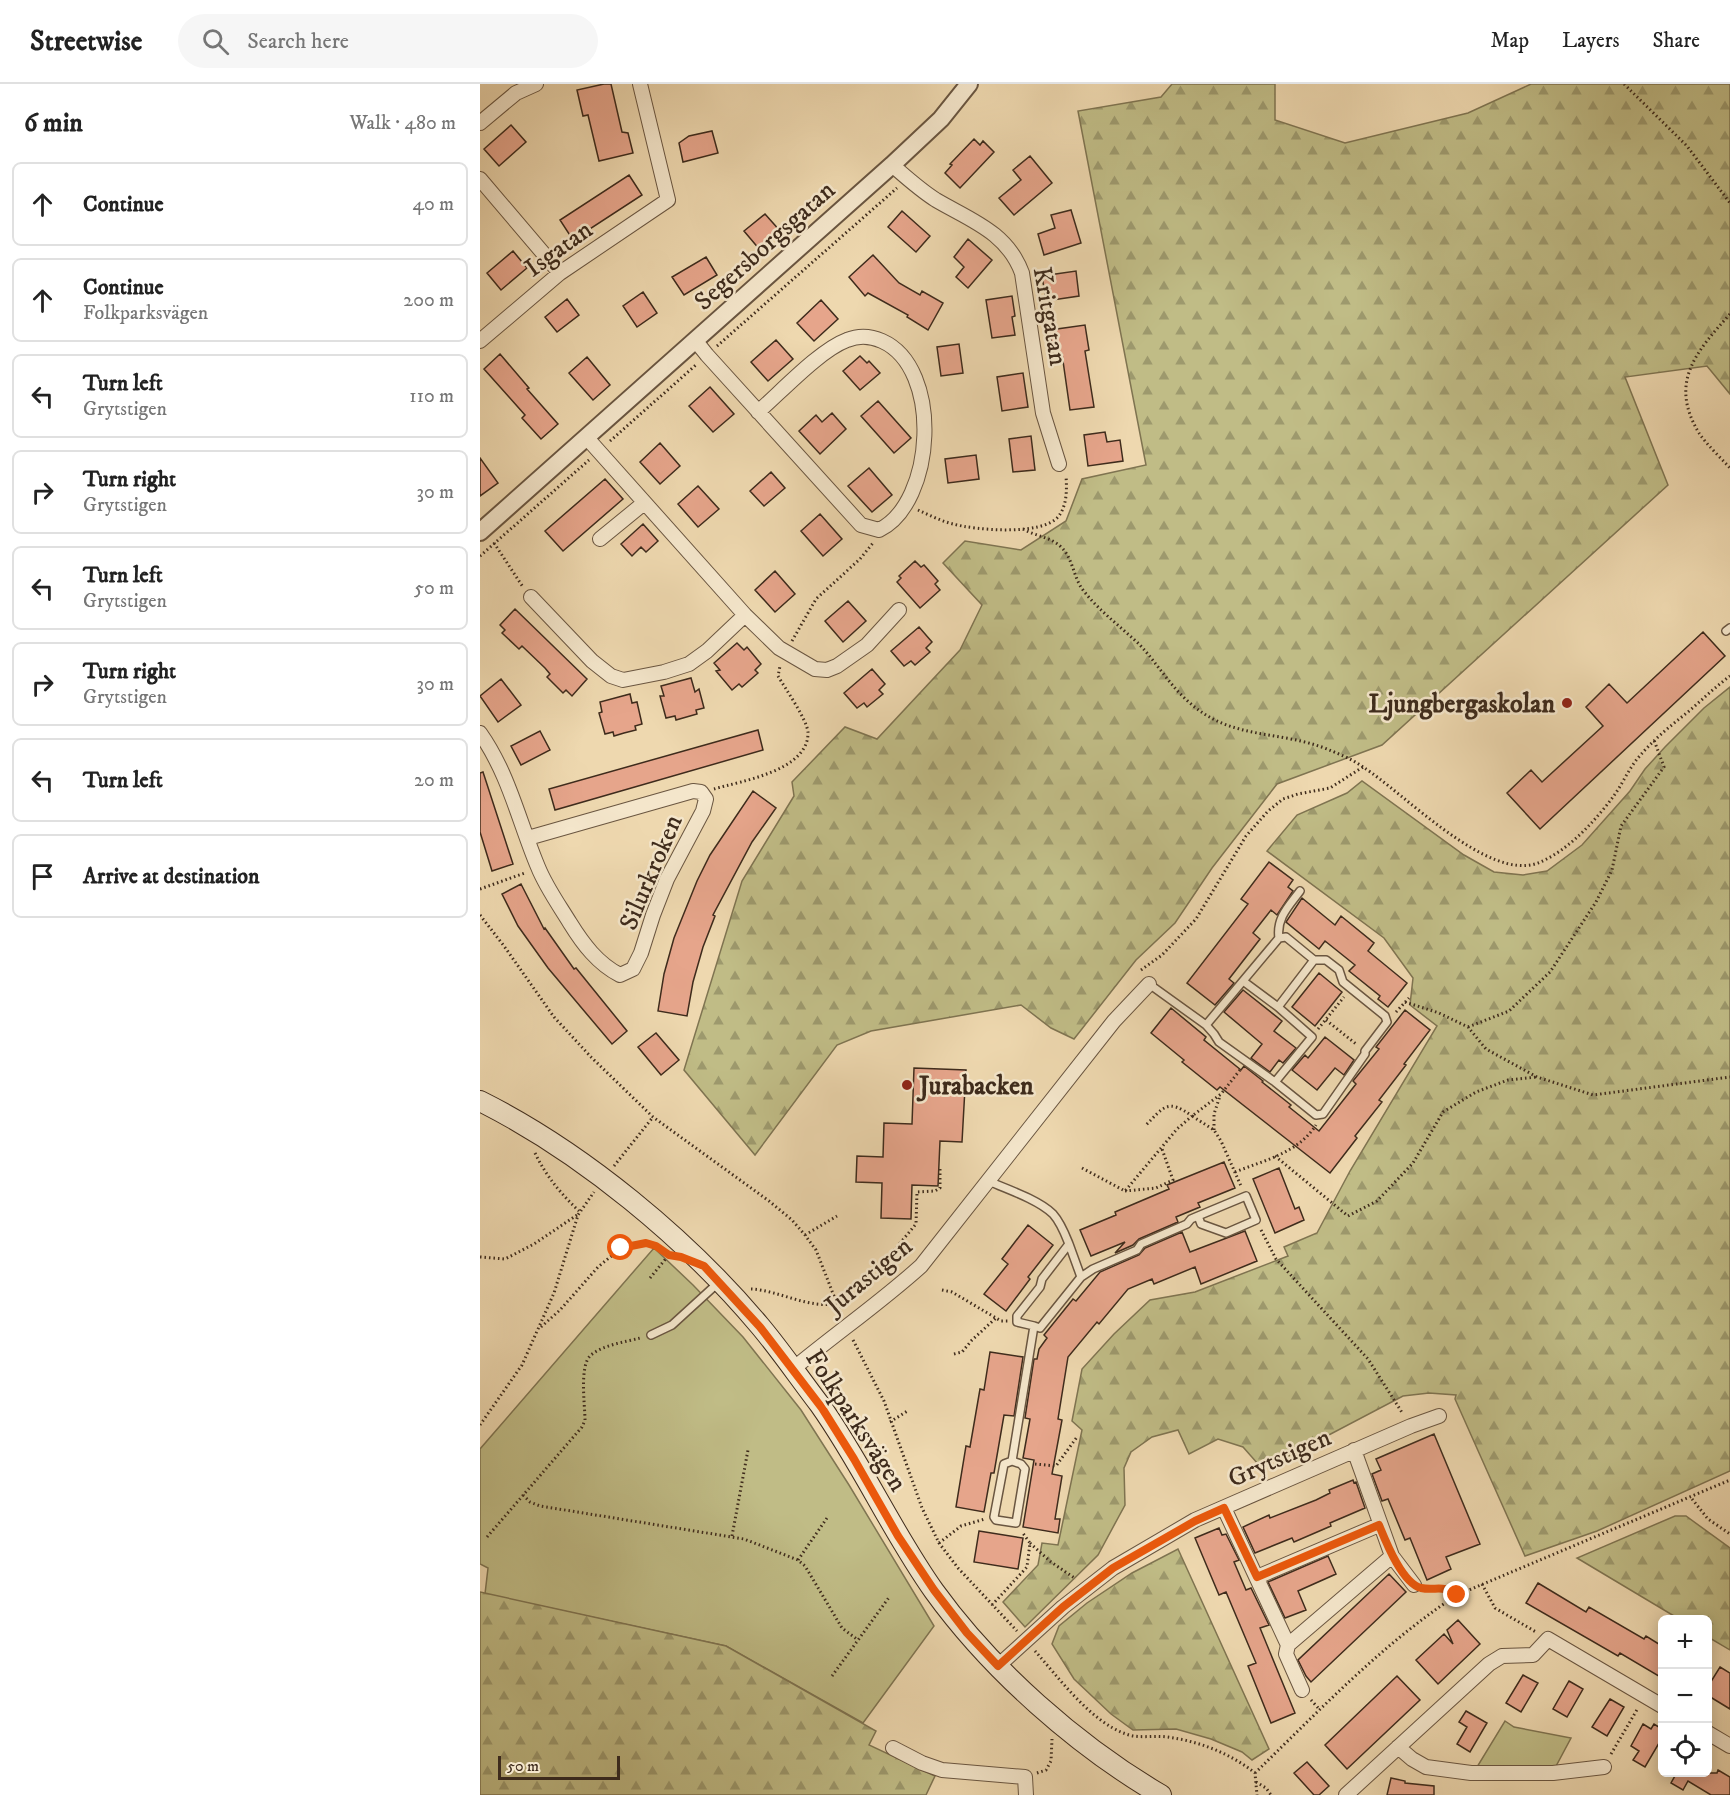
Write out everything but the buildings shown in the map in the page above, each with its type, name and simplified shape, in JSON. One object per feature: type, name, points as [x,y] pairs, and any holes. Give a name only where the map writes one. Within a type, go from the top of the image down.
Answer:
[{"type":"main road","name":"Folkparksvägen","points":[[480,1101],[543,1137],[611,1185],[719,1281],[793,1369],[832,1425],[898,1536],[934,1590],[967,1633],[998,1666],[1050,1714],[1106,1758],[1161,1795]]},
{"type":"street","points":[[480,123],[516,93],[536,84]]},
{"type":"street","name":"Isgatan","points":[[480,341],[560,273],[668,200],[640,84]]},
{"type":"street","name":"Segersborgsgatan","points":[[480,532],[892,165],[941,118],[969,84]]},
{"type":"street","name":"Kritgatan","points":[[892,165],[935,199],[994,232],[1018,262],[1022,273],[1043,413],[1059,465]]},
{"type":"street","points":[[480,179],[560,273]]},
{"type":"street","points":[[695,340],[758,412],[861,525],[879,530],[888,526],[915,486],[926,432],[920,390],[909,363],[896,348],[873,337],[859,336],[831,347],[758,412]]},
{"type":"street","points":[[587,438],[745,615],[786,653],[815,669],[827,670],[837,666],[867,645],[899,610]]},
{"type":"street","points":[[600,539],[644,503]]},
{"type":"street","points":[[531,597],[592,661],[611,676],[623,680],[664,672],[689,664],[745,615]]},
{"type":"street","name":"Silurkroken","points":[[480,733],[503,772],[538,868],[569,922],[595,957],[620,975],[633,969],[641,953],[667,879],[703,811],[706,799],[701,792],[693,790],[528,838]]},
{"type":"street","name":"Jurastigen","points":[[793,1369],[846,1326],[885,1299],[921,1266],[1107,1031],[1149,984]]},
{"type":"street","name":"Grytstigen","points":[[998,1666],[1113,1568],[1195,1521],[1354,1450],[1439,1416]]},
{"type":"street","name":"Grytstigen","points":[[1354,1450],[1392,1556],[1414,1585]]},
{"type":"street","name":"Grytstigen","points":[[1224,1508],[1288,1645],[1286,1654],[1302,1690]]},
{"type":"street","points":[[1257,1577],[1379,1525]]},
{"type":"street","points":[[1288,1645],[1392,1556]]},
{"type":"street","points":[[1346,1795],[1490,1664],[1502,1656],[1533,1655],[1548,1639],[1658,1704]]},
{"type":"street","points":[[1712,1736],[1730,1746]]},
{"type":"street","points":[[1398,1747],[1426,1767],[1471,1773],[1553,1773],[1604,1767]]},
{"type":"street","points":[[893,1748],[922,1763],[942,1770],[1025,1777],[1026,1795]]},
{"type":"lane","points":[[1280,938],[1278,929],[1282,915],[1300,891]]},
{"type":"lane","points":[[1206,1025],[1280,938],[1286,937],[1314,960],[1326,960],[1340,970],[1343,982],[1385,1016],[1387,1022],[1323,1113]]},
{"type":"lane","points":[[1278,1007],[1314,960]]},
{"type":"lane","points":[[1243,981],[1278,1007],[1312,1037],[1275,1082]]},
{"type":"lane","name":"Jurastigen","points":[[1149,984],[1206,1025],[1219,1042],[1316,1115],[1323,1113]]},
{"type":"lane","points":[[988,1181],[1031,1200],[1053,1214],[1062,1227],[1081,1277]]},
{"type":"lane","points":[[1069,1244],[1017,1316],[1017,1322],[1040,1328],[1081,1277],[1093,1269],[1137,1250],[1141,1244],[1187,1224],[1198,1216],[1246,1196],[1256,1220],[1226,1233],[1201,1224],[1198,1216]]},
{"type":"lane","points":[[651,1335],[672,1325],[719,1281]]},
{"type":"lane","points":[[1012,1461],[1034,1326]]},
{"type":"lane","points":[[1012,1461],[1022,1464],[1025,1469],[1016,1524],[996,1520],[994,1517],[1004,1464],[1012,1461]]},
{"type":"path","points":[[1624,84],[1687,146],[1730,203]]},
{"type":"path","points":[[480,556],[907,178]]},
{"type":"path","points":[[1730,314],[1701,348],[1691,364],[1685,391],[1687,407],[1700,433],[1730,468]]},
{"type":"path","points":[[904,504],[951,524],[988,529],[1038,527],[1051,522],[1062,510],[1067,489],[1066,476],[1059,465]]},
{"type":"path","points":[[1023,529],[1061,546],[1081,589],[1140,646],[1174,688],[1210,718],[1248,732],[1303,742],[1344,756],[1363,767],[1466,845],[1499,862],[1519,865],[1536,864],[1571,842],[1614,795],[1637,759],[1654,740],[1730,676]]},
{"type":"path","points":[[494,543],[531,597]]},
{"type":"path","points":[[1468,1028],[1509,1011],[1550,972],[1596,902],[1612,870],[1621,826],[1664,767],[1654,740]]},
{"type":"path","points":[[480,889],[538,868]]},
{"type":"path","points":[[480,915],[554,1017],[591,1058],[653,1117],[792,1220],[816,1250],[846,1326],[884,1401],[922,1508],[939,1543],[958,1568],[1096,1716],[1128,1735],[1166,1736],[1194,1742],[1239,1760],[1254,1773],[1257,1795]]},
{"type":"path","points":[[1312,1037],[1351,988]]},
{"type":"path","points":[[1387,1022],[1409,998]]},
{"type":"path","points":[[1405,1002],[1439,1013],[1468,1028],[1486,1049],[1537,1077],[1593,1095],[1730,1077]]},
{"type":"path","points":[[1326,1020],[1365,1051]]},
{"type":"path","points":[[1125,1191],[1177,1129],[1221,1094],[1246,1062]]},
{"type":"path","points":[[1275,1156],[1348,1216],[1377,1202],[1413,1163],[1443,1112],[1476,1092],[1508,1080],[1537,1077]]},
{"type":"path","points":[[1214,1130],[1214,1114],[1221,1094]]},
{"type":"path","points":[[1145,1126],[1164,1106],[1171,1105],[1180,1108],[1214,1130],[1246,1196]]},
{"type":"path","points":[[1235,1172],[1296,1147],[1308,1137],[1323,1113]]},
{"type":"path","points":[[611,1170],[653,1117]]},
{"type":"path","points":[[1082,1168],[1125,1191],[1156,1188],[1173,1180],[1162,1148]]},
{"type":"path","points":[[535,1153],[551,1182],[578,1213]]},
{"type":"path","points":[[891,1254],[916,1224],[917,1192],[936,1191],[940,1188],[940,1168]]},
{"type":"path","points":[[480,1257],[505,1259],[534,1244],[578,1213],[596,1189]]},
{"type":"path","points":[[480,1425],[522,1365],[540,1328],[554,1293],[578,1213]]},
{"type":"path","points":[[805,1235],[837,1216]]},
{"type":"path","points":[[1256,1220],[1276,1259],[1368,1359],[1411,1426]]},
{"type":"path","points":[[540,1328],[560,1310],[598,1267],[621,1248],[646,1243],[675,1256]]},
{"type":"path","points":[[650,1278],[669,1255]]},
{"type":"path","points":[[751,1289],[764,1290],[825,1306],[836,1303]]},
{"type":"path","points":[[942,1290],[952,1292],[1000,1320],[1017,1322]]},
{"type":"path","points":[[954,1354],[962,1352],[996,1318]]},
{"type":"path","points":[[487,1537],[582,1427],[585,1420],[584,1366],[588,1356],[597,1351],[651,1335]]},
{"type":"path","points":[[890,1422],[909,1410]]},
{"type":"path","points":[[1022,1464],[1056,1466],[1077,1437]]},
{"type":"path","points":[[732,1536],[748,1450]]},
{"type":"path","points":[[1254,1773],[1397,1640],[1426,1615],[1457,1595],[1730,1480]]},
{"type":"path","points":[[523,1495],[530,1502],[540,1506],[732,1536],[798,1560],[805,1566],[842,1628],[858,1640]]},
{"type":"path","points":[[1691,1498],[1708,1518],[1730,1534]]},
{"type":"path","points":[[798,1560],[827,1518]]},
{"type":"path","points":[[939,1543],[961,1527],[981,1520]]},
{"type":"path","points":[[1016,1524],[1030,1543],[1051,1562],[1088,1588]]},
{"type":"path","points":[[992,1605],[1027,1567],[1030,1543]]},
{"type":"path","points":[[1482,1584],[1491,1603],[1502,1613],[1548,1639]]},
{"type":"path","points":[[1414,1585],[1427,1589],[1449,1589],[1457,1595]]},
{"type":"path","points":[[831,1676],[890,1596]]},
{"type":"path","points":[[1604,1767],[1645,1696]]},
{"type":"path","points":[[1025,1777],[1046,1770],[1051,1761],[1053,1749],[1050,1714]]},
{"type":"path","points":[[1256,1782],[1266,1788],[1271,1795]]},
{"type":"green space","points":[[1172,84],[1275,84],[1275,120],[1345,143],[1468,113],[1531,84],[1730,84],[1730,394],[1707,366],[1625,377],[1668,485],[1382,745],[1277,784],[1212,868],[1175,923],[1136,960],[1074,1039],[1051,1028],[1021,1005],[871,1031],[837,1045],[755,1155],[684,1070],[742,881],[794,796],[792,782],[845,727],[877,739],[960,650],[982,605],[943,563],[965,541],[1021,550],[1066,521],[1082,479],[1146,465],[1078,111],[1161,97]]},
{"type":"green space","points":[[1730,687],[1730,1471],[1597,1531],[1525,1556],[1455,1399],[1456,1395],[1429,1393],[1403,1396],[1285,1458],[1258,1464],[1243,1447],[1218,1439],[1189,1454],[1178,1430],[1152,1437],[1131,1452],[1124,1468],[1125,1505],[1098,1555],[1025,1627],[1003,1602],[1038,1565],[1042,1543],[1058,1545],[1082,1430],[1072,1421],[1082,1369],[1150,1300],[1195,1292],[1288,1256],[1284,1247],[1317,1233],[1350,1171],[1437,1026],[1410,1005],[1413,978],[1384,938],[1267,851],[1297,815],[1347,793],[1362,781],[1464,855],[1494,872],[1523,875],[1547,871],[1582,845],[1665,747],[1704,708]]},
{"type":"green space","points":[[654,1248],[743,1337],[801,1410],[934,1626],[863,1723],[726,1646],[485,1594],[488,1568],[480,1564],[480,1449]]},
{"type":"green space","points":[[1675,1516],[1686,1516],[1730,1548],[1730,1650],[1712,1639],[1712,1615],[1672,1615],[1577,1558]]},
{"type":"green space","points":[[1178,1549],[1269,1749],[1252,1760],[1242,1752],[1211,1739],[1176,1729],[1133,1730],[1111,1714],[1074,1679],[1052,1644],[1059,1626],[1087,1603],[1132,1573]]},
{"type":"green space","points":[[480,1592],[726,1646],[876,1731],[869,1745],[935,1776],[926,1795],[480,1795]]},
{"type":"green space","points":[[1505,1721],[1514,1727],[1571,1738],[1555,1768],[1477,1767]]},
{"type":"place","name":"Ljungbergaskolan","points":[[1567,703]]},
{"type":"place","name":"Jurabacken","points":[[907,1085]]},
{"type":"route","points":[[621,1248],[646,1243],[656,1246],[669,1255],[704,1266],[719,1281],[760,1327],[822,1408],[898,1536],[934,1590],[967,1633],[998,1666],[1063,1607],[1113,1568],[1195,1521],[1224,1508],[1257,1577],[1379,1525],[1392,1556],[1414,1585],[1427,1589],[1437,1587],[1449,1589],[1457,1595]]}]
